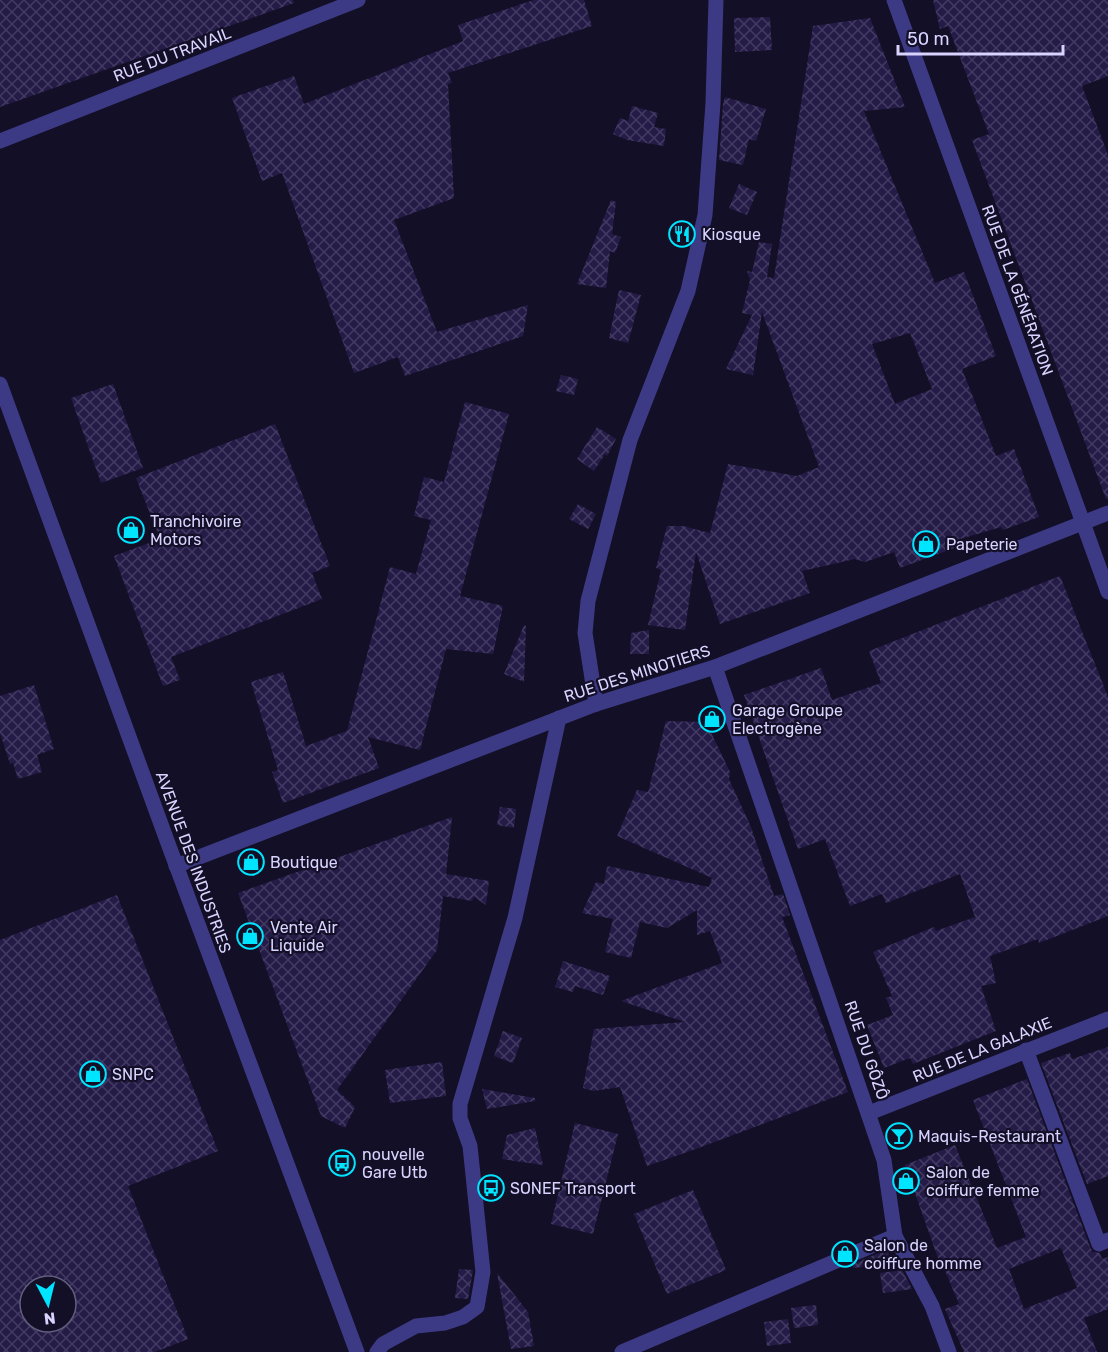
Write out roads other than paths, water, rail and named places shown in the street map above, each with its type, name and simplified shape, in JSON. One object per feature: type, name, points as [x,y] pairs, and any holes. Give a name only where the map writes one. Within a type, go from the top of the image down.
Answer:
[{"type":"street","name":"RUE DU TRAVAIL","points":[[0,141],[358,0]]},
{"type":"street","points":[[596,704],[585,633],[588,601],[630,440],[688,291],[705,215],[713,104],[716,0]]},
{"type":"street","name":"RUE DE LA GÉNÉRATION","points":[[894,0],[1108,592]]},
{"type":"street","name":"AVENUE DES INDUSTRIES","points":[[0,384],[357,1352]]},
{"type":"street","name":"RUE DES MINOTIERS","points":[[176,866],[596,704],[715,667],[1108,513]]},
{"type":"street","name":"RUE DU GÔZÔ","points":[[715,667],[884,1160],[895,1236],[932,1306],[949,1352]]},
{"type":"street","points":[[377,1352],[383,1344],[416,1326],[445,1323],[463,1317],[477,1307],[483,1272],[470,1146],[460,1118],[460,1104],[515,918],[559,718]]},
{"type":"street","name":"RUE DE LA GALAXIE","points":[[869,1113],[1108,1019]]},
{"type":"street","points":[[1026,1050],[1099,1244],[1108,1240]]},
{"type":"street","points":[[621,1352],[895,1236]]},
{"type":"place","name":"Kiosque","points":[[682,234]]},
{"type":"place","name":"Tranchivoire Motors","points":[[131,530]]},
{"type":"place","name":"Papeterie","points":[[926,544]]},
{"type":"place","name":"Garage Groupe Electrogène","points":[[712,719]]},
{"type":"place","name":"Boutique","points":[[251,862]]},
{"type":"place","name":"Vente Air Liquide","points":[[250,936]]},
{"type":"place","name":"SNPC","points":[[93,1074]]},
{"type":"place","name":"Maquis-Restaurant","points":[[899,1136]]},
{"type":"place","name":"nouvelle Gare Utb","points":[[342,1163]]},
{"type":"place","name":"Salon de coiffure femme","points":[[906,1181]]},
{"type":"place","name":"SONEF Transport","points":[[491,1188]]},
{"type":"place","name":"Salon de coiffure homme","points":[[845,1254]]}]
